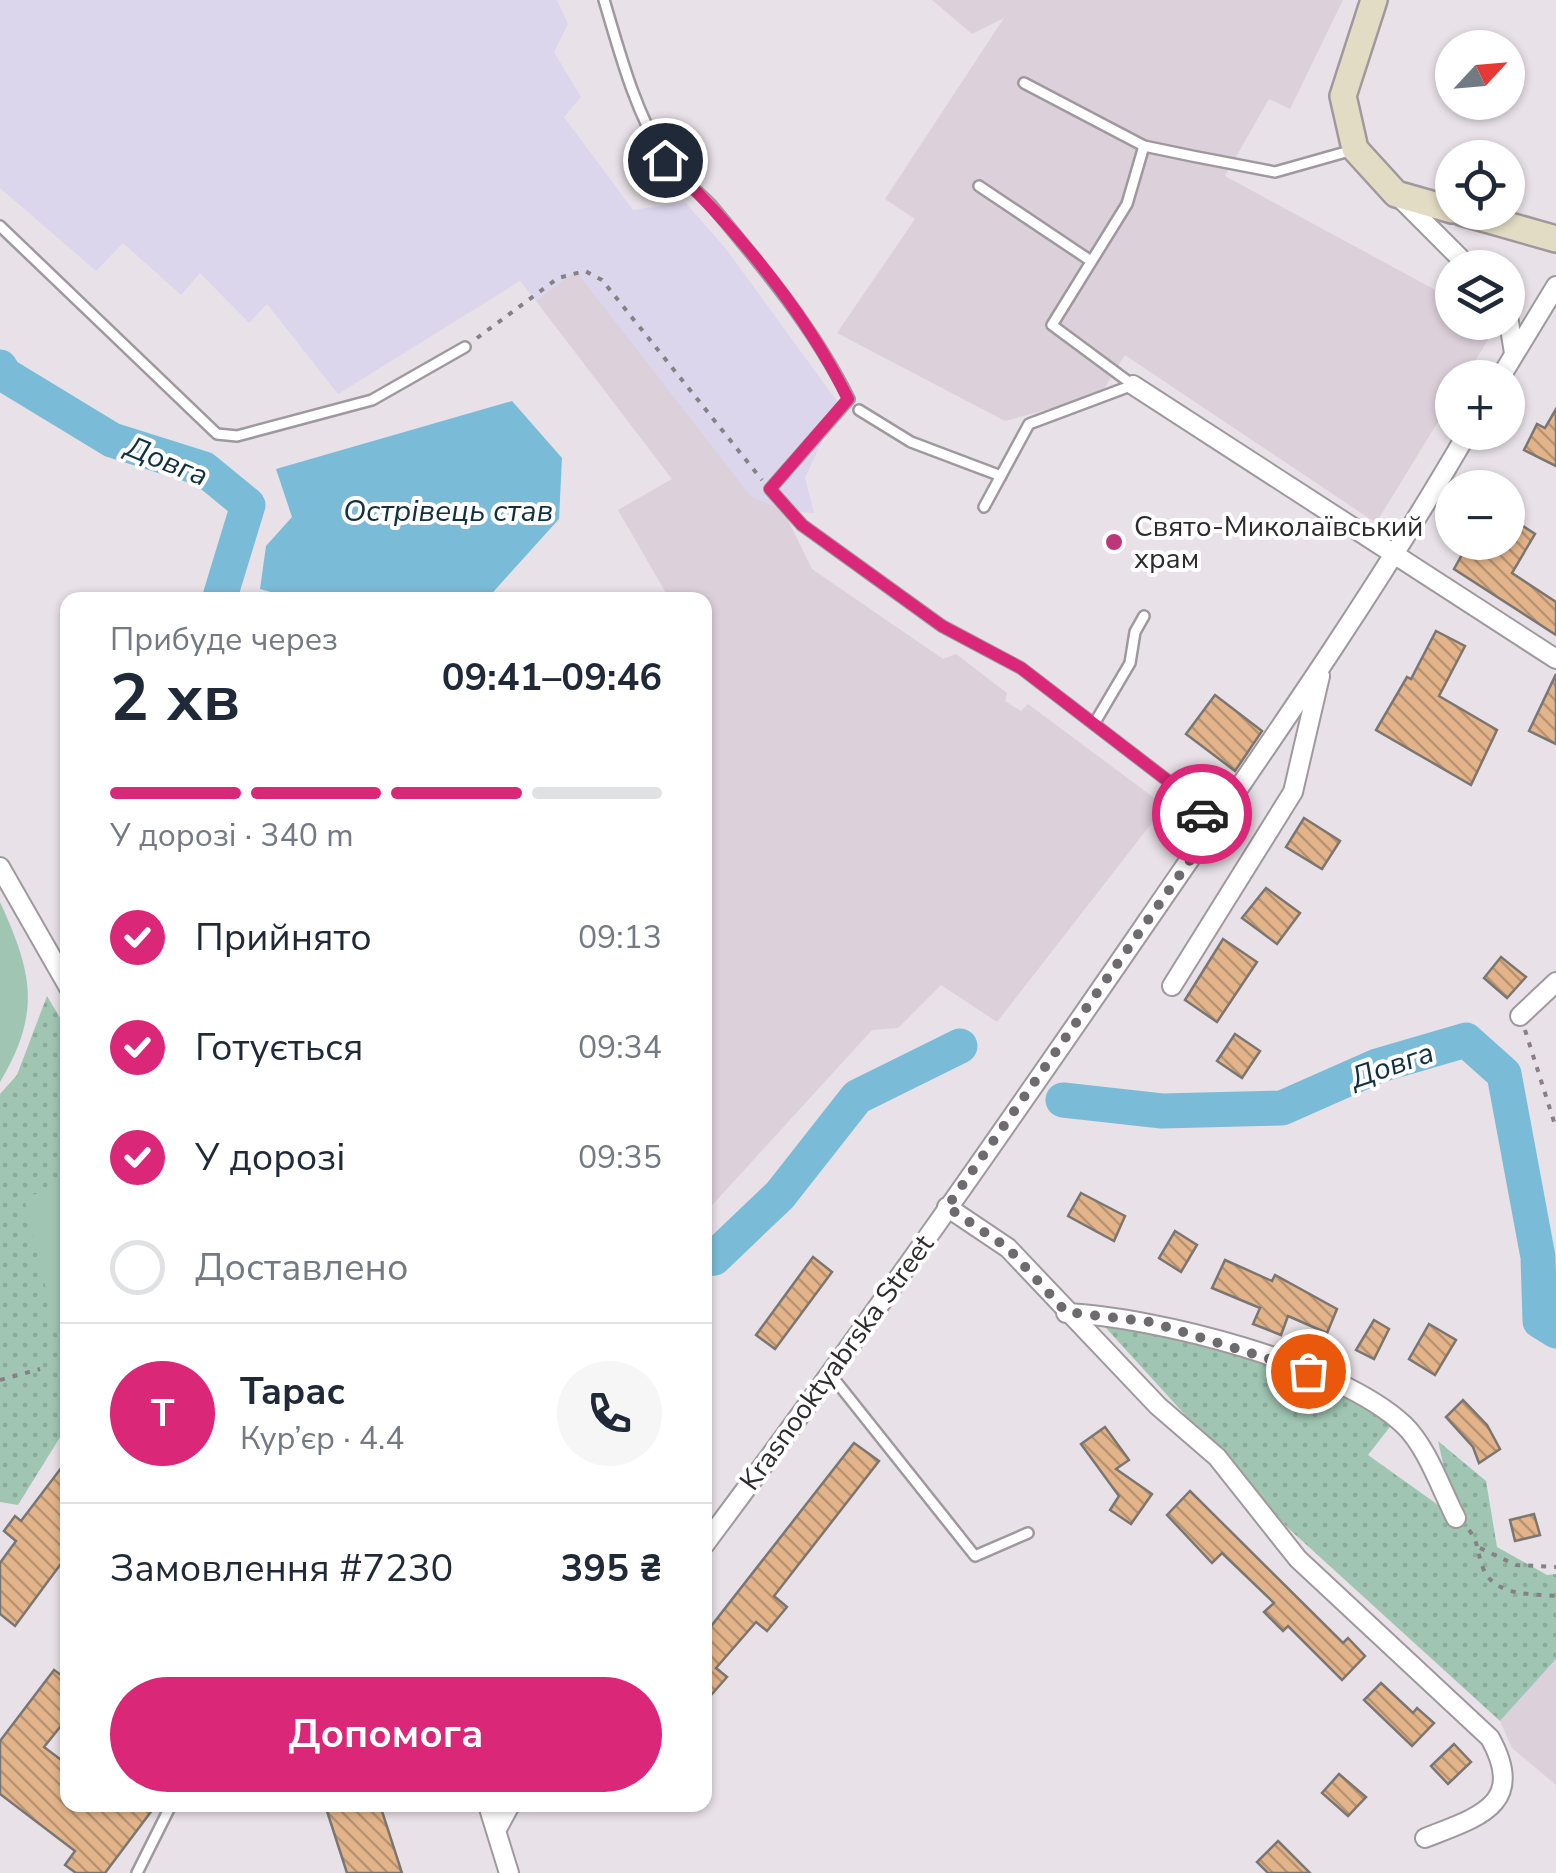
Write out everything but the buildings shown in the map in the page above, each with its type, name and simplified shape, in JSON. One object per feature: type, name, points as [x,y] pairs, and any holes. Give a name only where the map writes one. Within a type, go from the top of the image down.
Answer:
[{"type":"street","points":[[1374,0],[1343,96],[1355,149],[1452,250]]},
{"type":"street","points":[[1396,194],[1435,205]]},
{"type":"street","points":[[1524,230],[1556,239]]},
{"type":"street","points":[[1510,360],[1556,286]]},
{"type":"street","points":[[1512,340],[1514,353]]},
{"type":"street","points":[[1133,385],[1556,659]]},
{"type":"street","name":"Krasnooktyabrska Street","points":[[712,1535],[832,1375],[1209,833],[1396,557],[1458,450]]},
{"type":"street","points":[[1172,986],[1293,792],[1322,666]]},
{"type":"street","points":[[0,867],[60,972]]},
{"type":"street","points":[[1520,1016],[1556,982]]},
{"type":"street","points":[[947,1207],[1008,1248],[1158,1406],[1217,1457],[1298,1558],[1490,1738],[1501,1758],[1505,1783],[1496,1802],[1479,1817],[1424,1838]]},
{"type":"street","points":[[1066,1312],[1151,1322],[1210,1339],[1308,1371],[1380,1406],[1406,1427],[1456,1518]]},
{"type":"street","points":[[491,1812],[509,1873]]},
{"type":"street","points":[[497,1828],[506,1812]]},
{"type":"lane","points":[[604,0],[630,87],[665,160],[707,200],[773,280],[834,370],[848,399],[770,489],[802,525],[942,626],[1021,668],[1198,804],[1209,833]]},
{"type":"lane","points":[[1024,83],[1144,146],[1275,172],[1355,149]]},
{"type":"lane","points":[[1133,385],[1052,325],[1126,204],[1144,146]]},
{"type":"lane","points":[[979,186],[1091,261]]},
{"type":"lane","points":[[0,226],[217,434],[237,436],[372,400],[465,347]]},
{"type":"lane","points":[[984,507],[1029,424],[1133,385]]},
{"type":"lane","points":[[858,410],[911,442],[1001,476]]},
{"type":"lane","points":[[1094,724],[1130,663],[1135,632],[1144,616]]},
{"type":"lane","points":[[832,1375],[975,1556],[1028,1533]]},
{"type":"lane","points":[[137,1873],[167,1812]]},
{"type":"path","points":[[465,347],[558,278],[585,270],[602,280],[770,489]]},
{"type":"path","points":[[1520,1016],[1556,1128]]},
{"type":"path","points":[[0,1380],[40,1369]]},
{"type":"path","points":[[1456,1518],[1480,1548],[1516,1566],[1556,1567]]},
{"type":"path","points":[[1480,1548],[1483,1568],[1495,1584],[1514,1592],[1556,1596]]},
{"type":"shaded area","points":[[0,0],[557,0],[568,24],[554,52],[581,97],[564,117],[633,210],[685,202],[726,249],[839,404],[805,478],[814,513],[783,510],[751,496],[576,272],[536,301],[520,281],[338,394],[267,304],[249,323],[200,273],[181,295],[123,243],[96,271],[0,188]]},
{"type":"shaded area","points":[[932,0],[1343,0],[1290,109],[1269,99],[1225,176],[1435,290],[1435,340],[1488,340],[1476,360],[1435,360],[1435,427],[1376,523],[1125,355],[1100,395],[1005,421],[837,333],[915,219],[885,199],[1004,18],[972,34]]},
{"type":"shaded area","points":[[576,271],[751,496],[783,510],[812,569],[943,659],[956,654],[1007,693],[1005,701],[1021,711],[1028,704],[1165,806],[997,1022],[941,985],[898,1028],[872,1030],[712,1205],[712,592],[665,592],[618,510],[672,479],[536,301]]},
{"type":"shaded area","points":[[1556,1659],[1556,1785],[1512,1748],[1500,1721]]},
{"type":"green space","points":[[0,902],[20,951],[28,993],[22,1035],[0,1082]]},
{"type":"green space","points":[[47,996],[60,1018],[60,1437],[18,1505],[0,1502],[0,1094],[17,1075]]},
{"type":"green space","points":[[60,1188],[58,1339],[24,1197]]},
{"type":"green space","points":[[1096,1317],[1241,1354],[1317,1382],[1393,1423],[1368,1455],[1455,1517],[1438,1441],[1486,1481],[1497,1547],[1547,1575],[1556,1574],[1556,1659],[1500,1721],[1288,1528]]},
{"type":"water","name":"Острівець став","points":[[512,401],[562,458],[559,519],[493,592],[271,592],[260,589],[266,546],[292,517],[276,469]]},
{"type":"waterway","name":"Довга","points":[[0,367],[5,375],[112,440],[204,469],[248,505],[221,592]]},
{"type":"waterway","name":"Довга","points":[[1063,1100],[1162,1111],[1282,1108],[1377,1066],[1466,1040],[1504,1074],[1538,1257],[1540,1321],[1556,1331]]},
{"type":"waterway","name":"Довга","points":[[712,1258],[780,1195],[857,1097],[960,1046]]},
{"type":"way so far","points":[[1202,814],[1209,833],[947,1207],[1008,1248],[1066,1312],[1151,1322],[1308,1371]]},
{"type":"place","name":"Свято-Миколаївський храм","points":[[1114,542]]},
{"type":"route","points":[[665,160],[707,200],[773,280],[834,370],[848,399],[770,489],[802,525],[942,626],[1021,668],[1198,804],[1202,814]]}]
